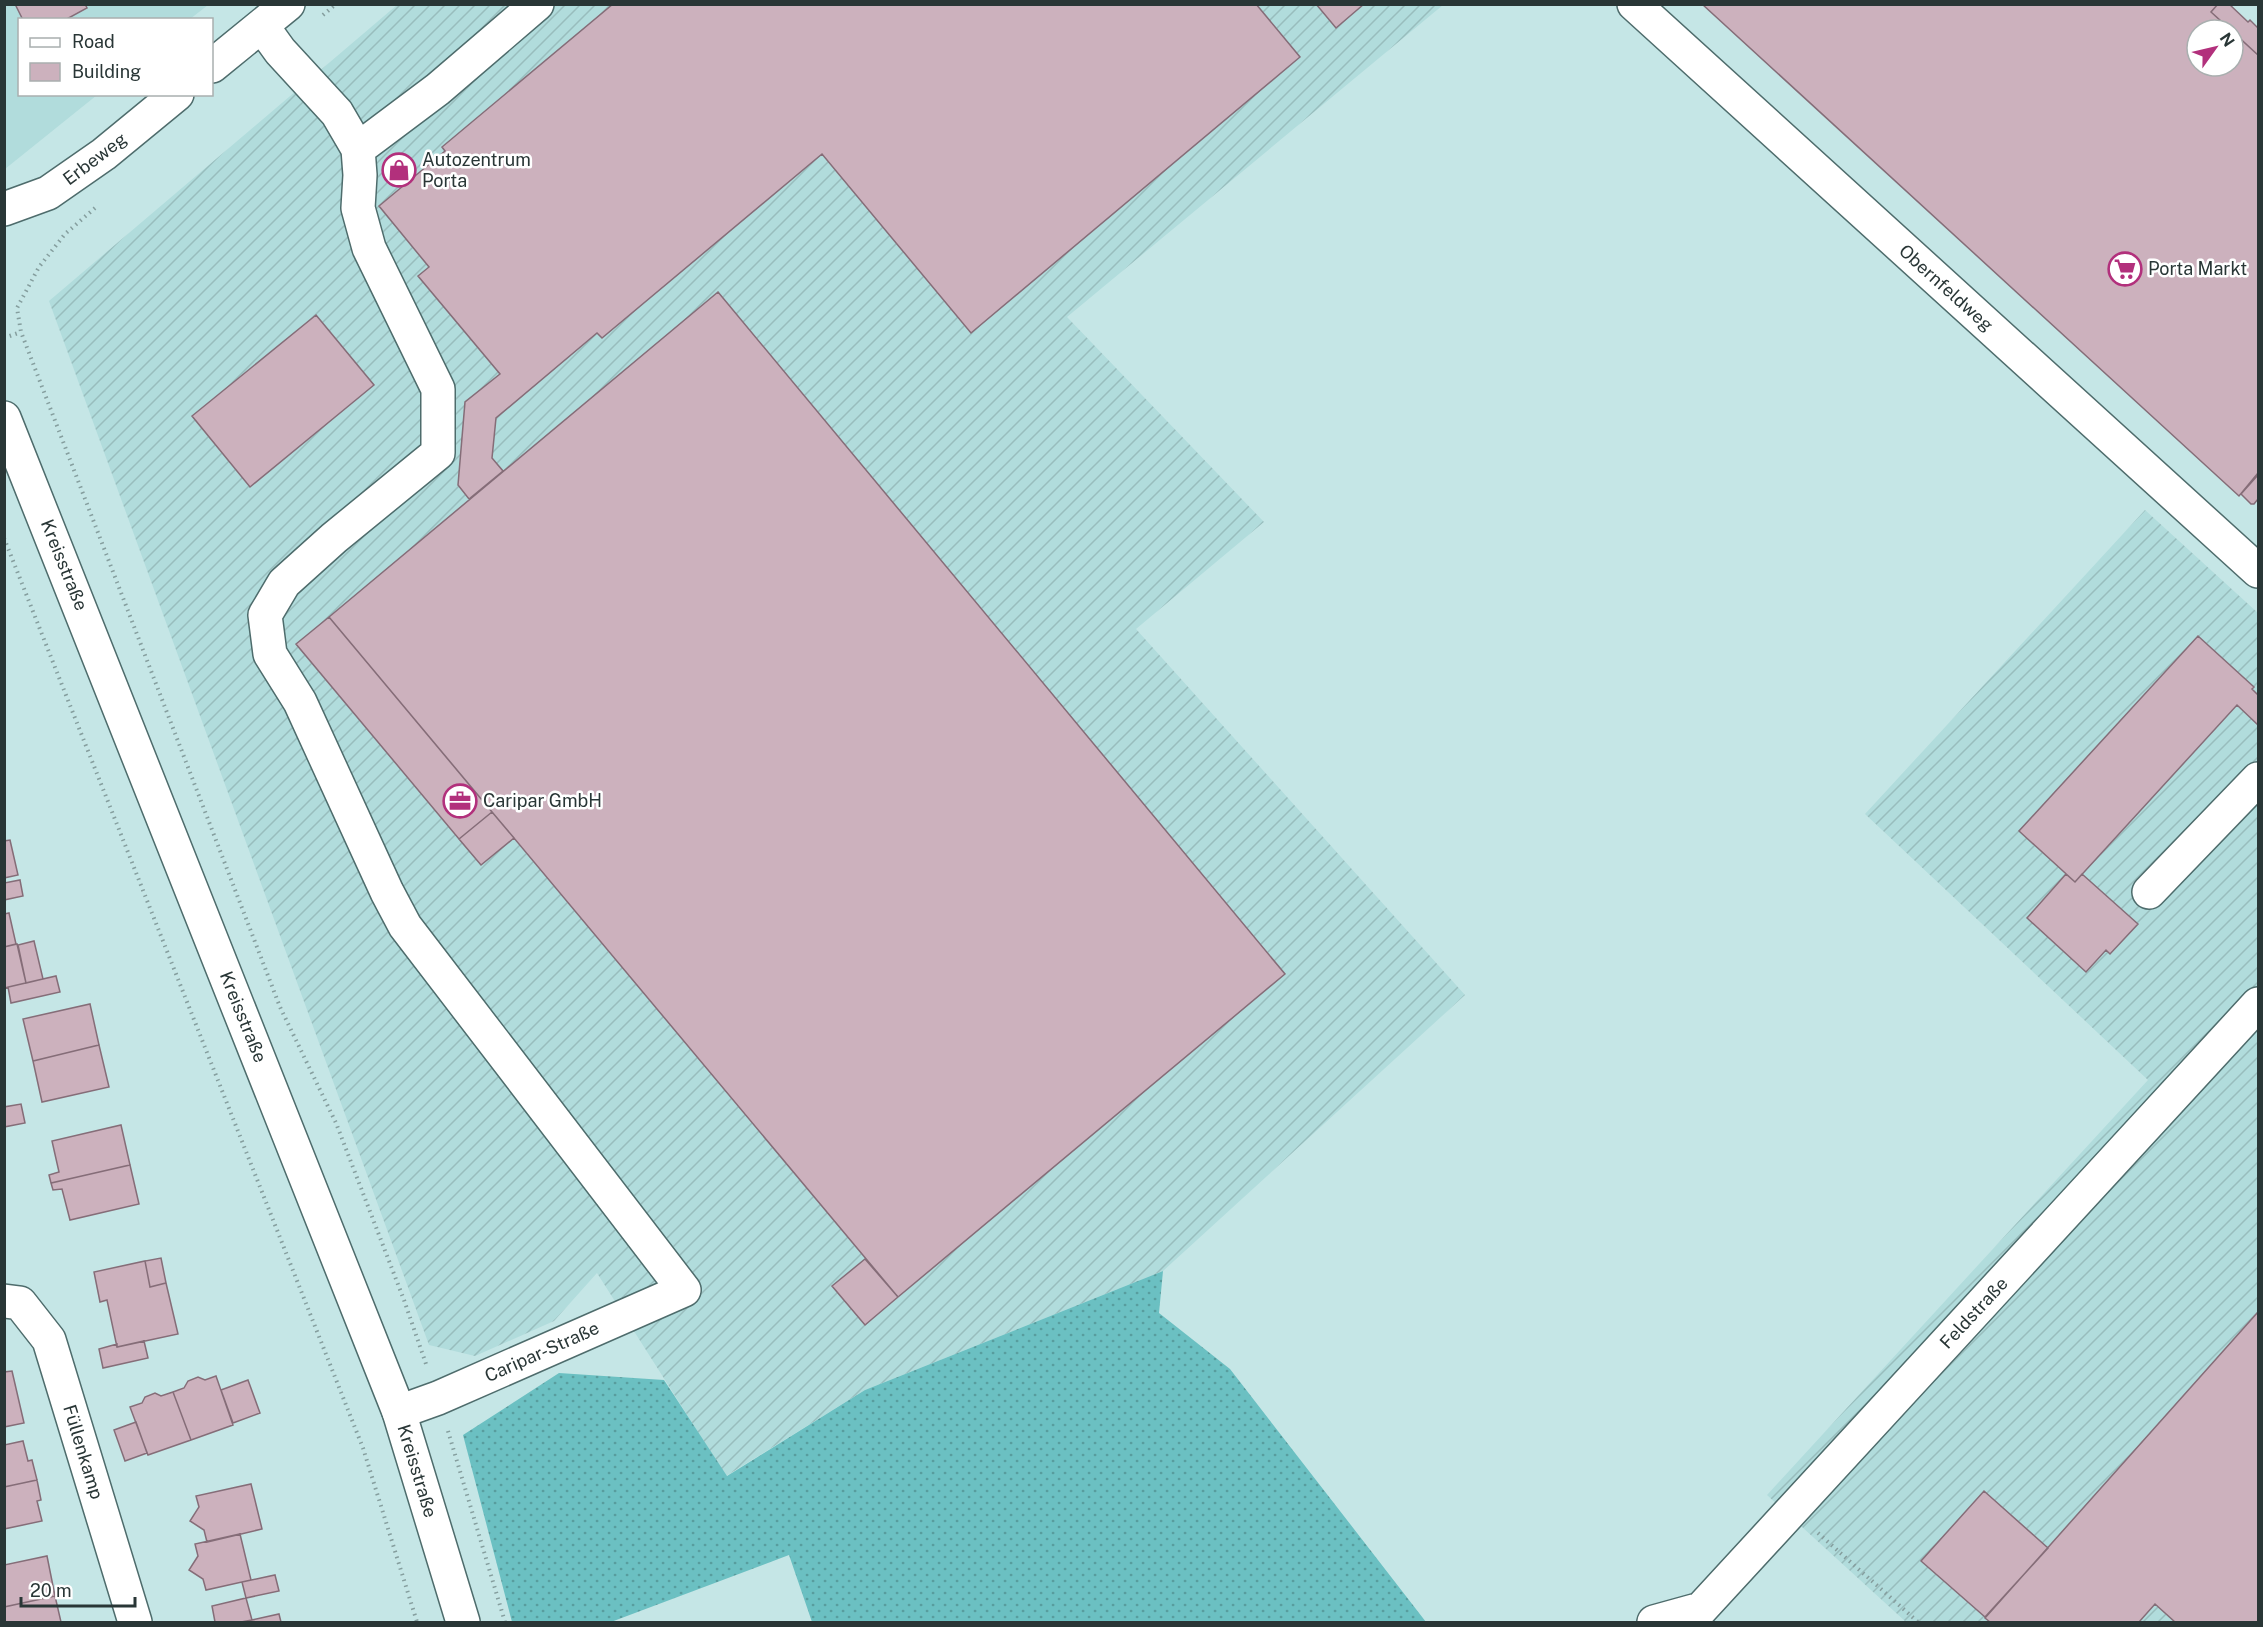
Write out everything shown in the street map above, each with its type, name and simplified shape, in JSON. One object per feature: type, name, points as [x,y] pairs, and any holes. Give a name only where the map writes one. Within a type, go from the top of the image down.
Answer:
[{"type":"street","points":[[213,65],[288,4]]},
{"type":"street","points":[[262,26],[280,51],[337,113],[358,149],[438,89],[537,4]]},
{"type":"street","name":"Obernfeldweg","points":[[1634,4],[2259,571]]},
{"type":"street","name":"Erbeweg","points":[[4,209],[48,193],[104,154],[175,96]]},
{"type":"street","name":"Caripar-Straße","points":[[358,149],[360,175],[358,208],[369,248],[438,389],[438,453],[334,538],[284,583],[265,615],[270,654],[300,702],[387,892],[405,926],[684,1290],[438,1398],[399,1412]]},
{"type":"street","name":"Kreisstraße","points":[[4,418],[399,1412],[463,1623]]},
{"type":"street","points":[[2149,892],[2259,779]]},
{"type":"street","name":"Feldstraße","points":[[1695,1616],[2259,1004]]},
{"type":"street","name":"Füllenkamp","points":[[4,1301],[20,1303],[49,1340],[135,1623]]},
{"type":"street","points":[[1654,1623],[1695,1616]]},
{"type":"path","points":[[4,338],[21,332],[280,1006],[336,1124],[366,1198],[438,1398],[505,1623]]},
{"type":"path","points":[[4,538],[363,1448],[417,1623]]},
{"type":"path","points":[[1793,1510],[1918,1623]]},
{"type":"shaded area","points":[[5,5],[208,5],[191,18],[18,18],[18,96],[96,96],[5,169]]},
{"type":"shaded area","points":[[397,5],[1443,5],[1067,317],[1264,522],[1136,629],[1465,995],[1163,1271],[865,1390],[726,1476],[597,1273],[554,1321],[475,1356],[429,1345],[49,301]]},
{"type":"shaded area","points":[[2145,510],[2258,613],[2258,1622],[1906,1622],[1767,1495],[2148,1080],[1865,814]]},
{"type":"shaded area","points":[[1163,1271],[1159,1313],[1230,1369],[1426,1622],[812,1622],[789,1555],[611,1622],[512,1622],[463,1435],[559,1373],[664,1380],[727,1476],[865,1390]]},
{"type":"building","points":[[15,4],[85,4],[87,8],[69,18],[22,18]]},
{"type":"building","points":[[613,4],[1256,4],[1300,57],[971,333],[822,154],[602,338],[597,333],[496,418],[492,458],[503,471],[469,499],[458,485],[465,402],[500,374],[418,276],[429,267],[379,206],[445,151],[442,147]]},
{"type":"building","points":[[1316,4],[1364,4],[1336,28]]},
{"type":"building","name":"Porta Markt","points":[[1702,4],[2218,4],[2211,12],[2218,18],[2185,18],[2185,78],[2245,78],[2245,43],[2258,55],[2258,473],[2239,496]]},
{"type":"building","points":[[2218,4],[2229,4],[2244,18],[2218,18],[2211,12]]},
{"type":"building","points":[[2245,19],[2248,22],[2250,20],[2258,28],[2258,55],[2245,43]]},
{"type":"building","points":[[718,292],[1285,974],[898,1297],[329,617]]},
{"type":"building","points":[[316,315],[374,385],[250,487],[192,416]]},
{"type":"building","points":[[2258,475],[2258,499],[2251,504],[2241,494]]},
{"type":"building","points":[[329,617],[492,812],[459,839],[296,644]]},
{"type":"building","points":[[2198,636],[2254,687],[2252,689],[2258,695],[2258,725],[2237,705],[2075,882],[2019,831]]},
{"type":"building","points":[[492,812],[514,838],[481,865],[459,839]]},
{"type":"building","points":[[10,840],[18,875],[4,878],[4,841]]},
{"type":"building","points":[[2066,874],[2075,882],[2082,874],[2138,924],[2110,954],[2106,950],[2086,972],[2027,918]]},
{"type":"building","points":[[20,880],[23,896],[4,900],[4,883]]},
{"type":"building","points":[[9,913],[16,944],[4,947],[4,914]]},
{"type":"building","points":[[34,941],[43,979],[26,983],[18,945]]},
{"type":"building","points":[[17,944],[26,983],[4,988],[4,947]]},
{"type":"building","points":[[56,976],[60,992],[11,1003],[8,987]]},
{"type":"building","points":[[90,1004],[99,1045],[33,1061],[23,1019]]},
{"type":"building","points":[[99,1045],[109,1087],[42,1102],[33,1061]]},
{"type":"building","points":[[21,1104],[25,1123],[4,1127],[4,1107]]},
{"type":"building","points":[[121,1125],[130,1165],[51,1183],[49,1175],[59,1172],[52,1141]]},
{"type":"building","points":[[130,1165],[139,1204],[70,1220],[62,1189],[53,1190],[51,1183]]},
{"type":"building","points":[[161,1258],[166,1283],[150,1287],[145,1261]]},
{"type":"building","points":[[865,1259],[898,1297],[865,1325],[832,1286]]},
{"type":"building","points":[[145,1261],[150,1287],[166,1283],[178,1334],[117,1347],[107,1300],[100,1302],[94,1272]]},
{"type":"building","points":[[2258,1312],[2258,1622],[2175,1622],[2155,1604],[2139,1622],[1990,1622],[1985,1618]]},
{"type":"building","points":[[144,1341],[148,1358],[103,1368],[99,1349]]},
{"type":"building","points":[[12,1371],[24,1423],[4,1427],[4,1372]]},
{"type":"building","points":[[216,1376],[233,1425],[191,1440],[173,1392],[184,1388],[188,1381],[198,1377],[205,1380]]},
{"type":"building","points":[[248,1380],[260,1413],[233,1423],[221,1390]]},
{"type":"building","points":[[173,1392],[191,1440],[148,1455],[130,1407],[142,1403],[145,1397],[155,1393],[161,1396]]},
{"type":"building","points":[[136,1422],[147,1453],[125,1461],[114,1430]]},
{"type":"building","points":[[23,1441],[28,1461],[32,1460],[37,1480],[4,1487],[4,1445]]},
{"type":"building","points":[[37,1480],[41,1500],[37,1501],[42,1521],[4,1529],[4,1487]]},
{"type":"building","points":[[251,1484],[262,1529],[207,1542],[204,1530],[190,1521],[199,1507],[196,1496]]},
{"type":"building","points":[[1984,1491],[2048,1548],[1985,1617],[1921,1561]]},
{"type":"building","points":[[240,1534],[251,1580],[206,1590],[203,1579],[189,1570],[198,1556],[195,1544]]},
{"type":"building","points":[[47,1556],[55,1596],[4,1607],[4,1565]]},
{"type":"building","points":[[275,1575],[279,1591],[246,1598],[242,1582]]},
{"type":"building","points":[[55,1596],[61,1622],[4,1622],[4,1607]]},
{"type":"building","points":[[246,1598],[252,1620],[215,1622],[212,1606]]},
{"type":"building","points":[[279,1614],[281,1622],[241,1622],[252,1620]]},
{"type":"place","name":"Autozentrum Porta","points":[[399,170]]},
{"type":"place","name":"Porta Markt","points":[[2125,269]]},
{"type":"place","name":"Caripar GmbH","points":[[460,801]]}]
